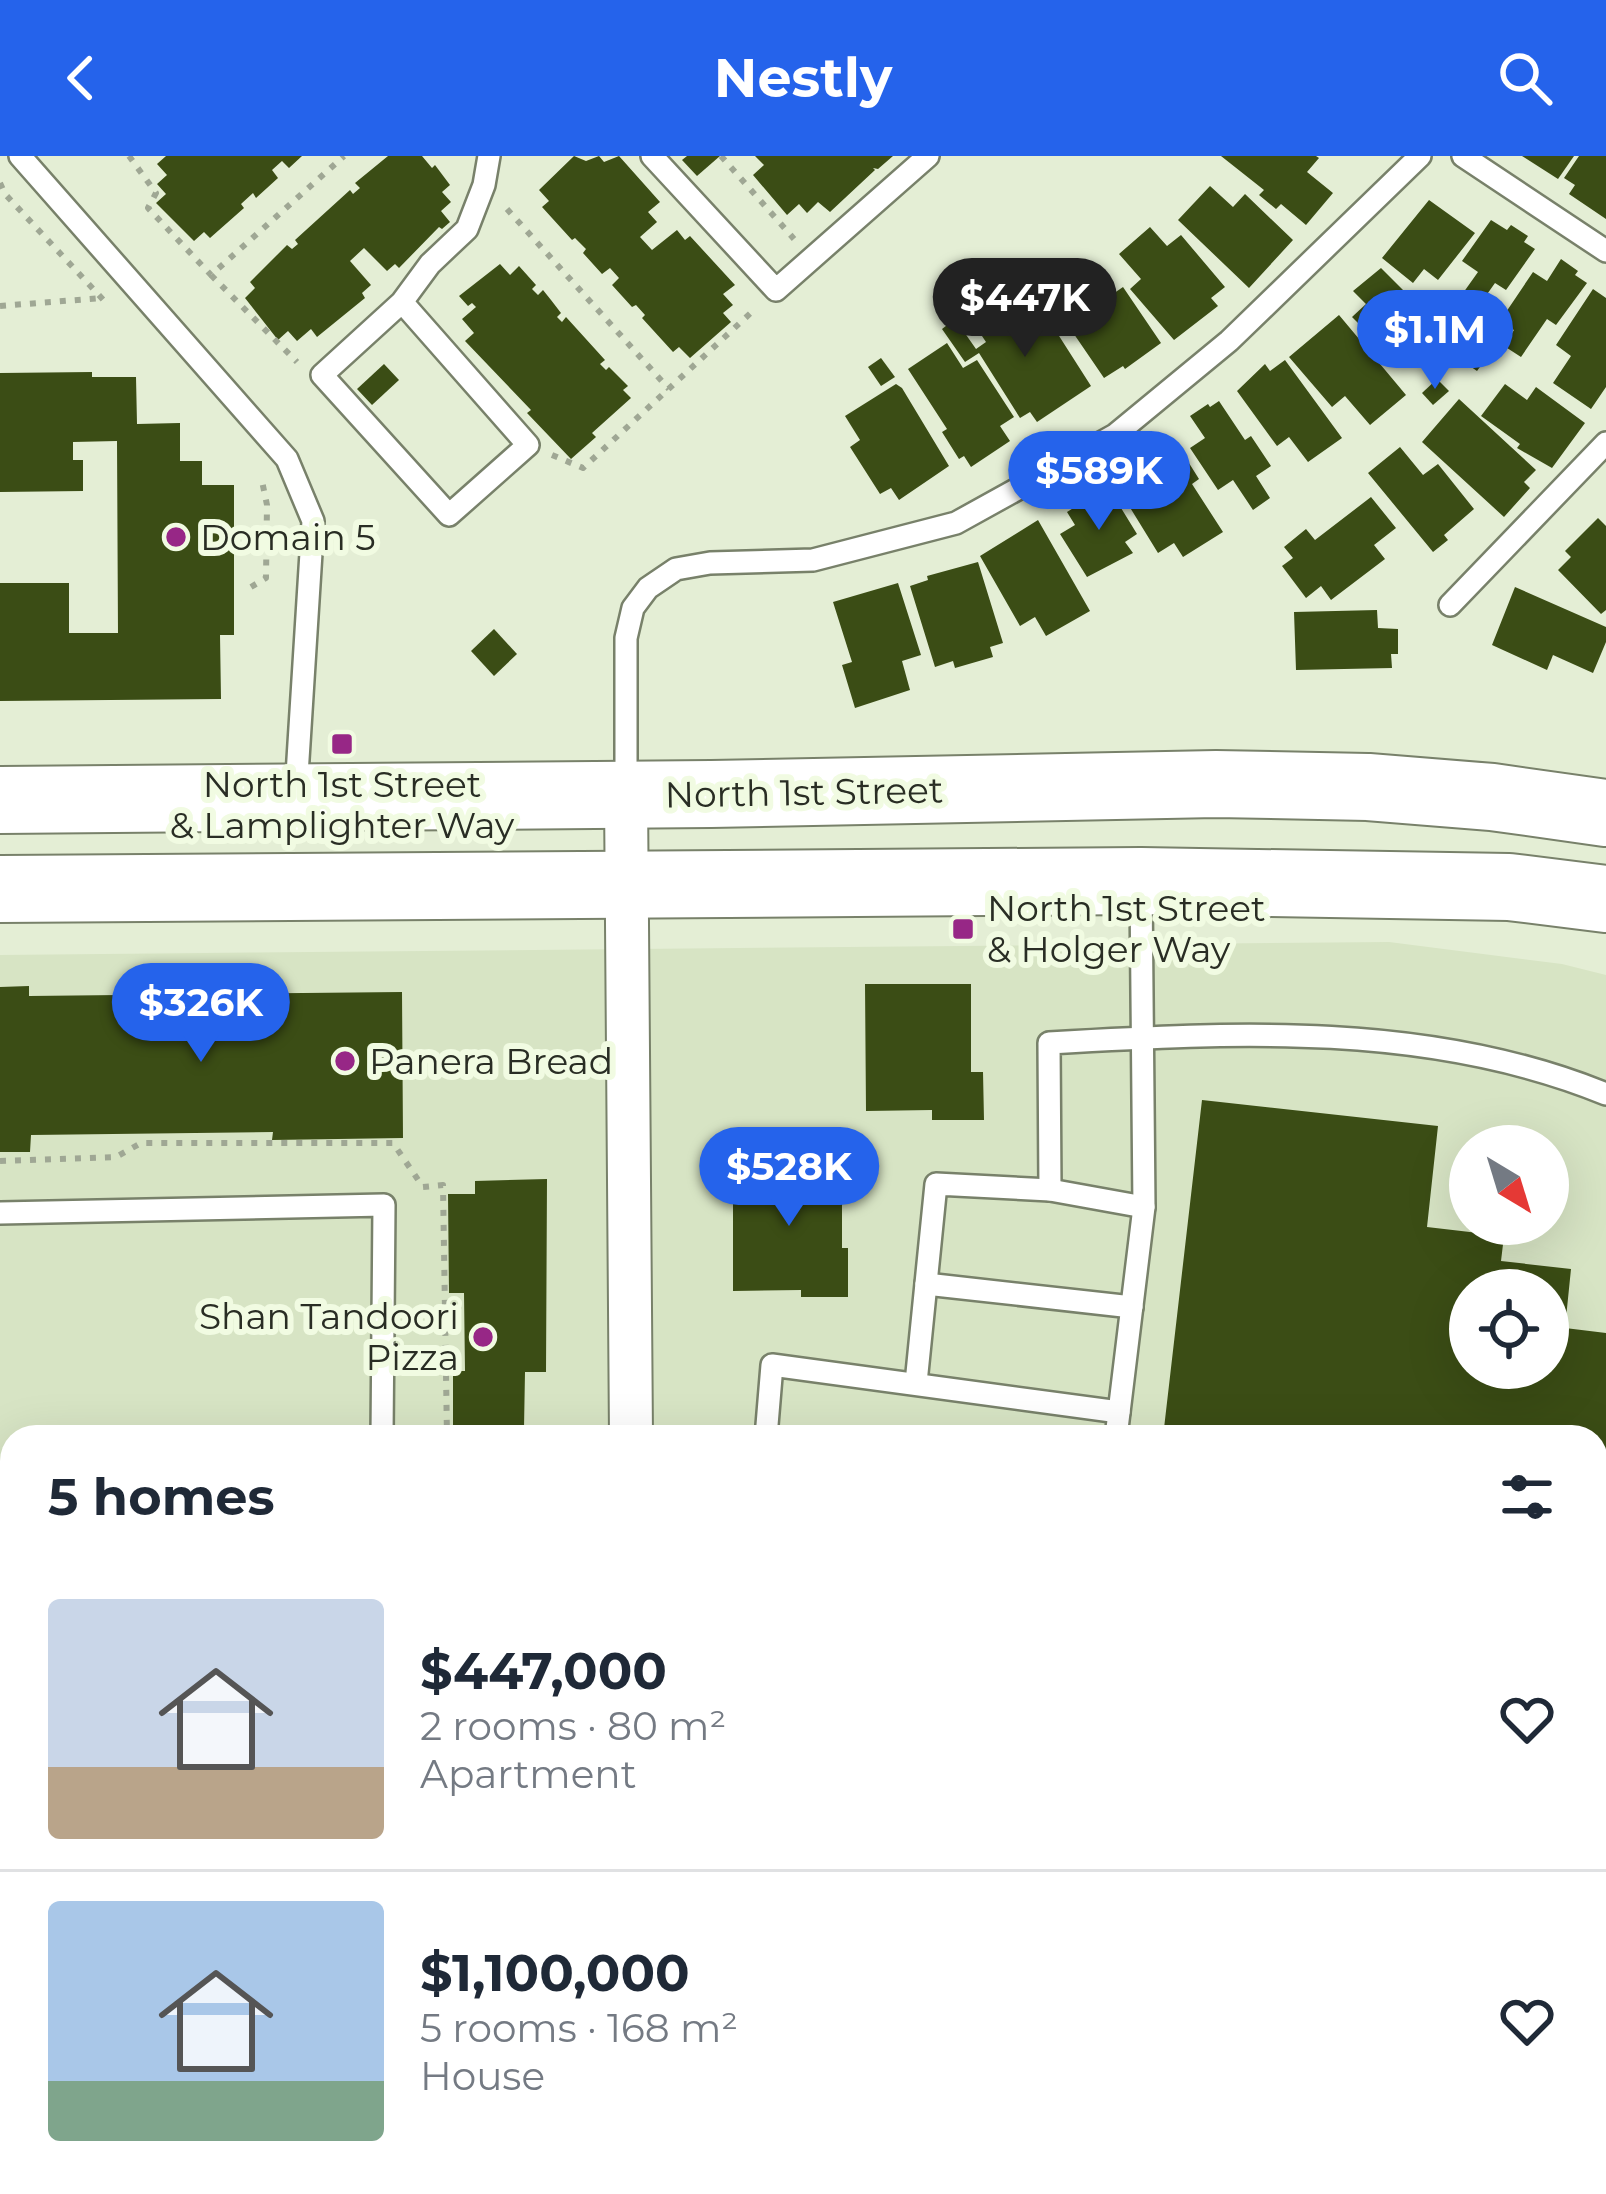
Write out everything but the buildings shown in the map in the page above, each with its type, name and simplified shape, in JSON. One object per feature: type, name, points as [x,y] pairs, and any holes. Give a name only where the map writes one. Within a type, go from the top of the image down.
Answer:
[{"type":"main road","name":"North 1st Street","points":[[0,800],[1216,784],[1409,790],[1606,813]]},
{"type":"main road","points":[[0,890],[1142,881],[1509,887],[1606,899]]},
{"type":"street","points":[[626,795],[631,1425]]},
{"type":"lane","points":[[20,156],[287,459],[296,480],[313,521],[295,798]]},
{"type":"lane","points":[[402,302],[528,446],[449,515],[322,375],[402,302],[430,264],[467,229],[489,156]]},
{"type":"lane","points":[[652,156],[776,290],[928,156]]},
{"type":"lane","points":[[626,795],[626,638],[633,608],[648,588],[676,569],[710,563],[814,560],[956,523],[1115,435],[1229,341],[1420,156]]},
{"type":"lane","points":[[1463,156],[1606,251]]},
{"type":"lane","points":[[1450,605],[1606,443]]},
{"type":"lane","points":[[1117,1425],[1144,1208],[1142,881]]},
{"type":"lane","points":[[1050,1190],[1049,1043],[1338,1037],[1437,1046],[1562,1076],[1606,1094]]},
{"type":"lane","points":[[916,1383],[936,1184],[1050,1190],[1144,1208]]},
{"type":"lane","points":[[0,1213],[385,1205],[382,1425]]},
{"type":"lane","points":[[926,1284],[1132,1307]]},
{"type":"lane","points":[[767,1425],[772,1365],[1119,1412]]},
{"type":"path","points":[[129,156],[157,193],[148,208],[291,358],[322,375]]},
{"type":"path","points":[[211,275],[344,156]]},
{"type":"path","points":[[721,156],[812,258]]},
{"type":"path","points":[[0,183],[117,315]]},
{"type":"path","points":[[484,185],[669,389]]},
{"type":"path","points":[[528,446],[584,468],[776,290]]},
{"type":"path","points":[[0,306],[102,298]]},
{"type":"path","points":[[251,587],[266,578],[268,505],[258,462]]},
{"type":"shaded area","points":[[1389,942],[1562,964],[1606,975],[1606,1425],[0,1425],[0,955]]},
{"type":"place","name":"Domain 5","points":[[176,537]]},
{"type":"place","name":"North 1st Street & Lamplighter Way","points":[[342,744]]},
{"type":"place","name":"North 1st Street & Holger Way","points":[[963,929]]},
{"type":"place","name":"Panera Bread","points":[[345,1061]]},
{"type":"place","name":"Shan Tandoori Pizza","points":[[483,1337]]}]
